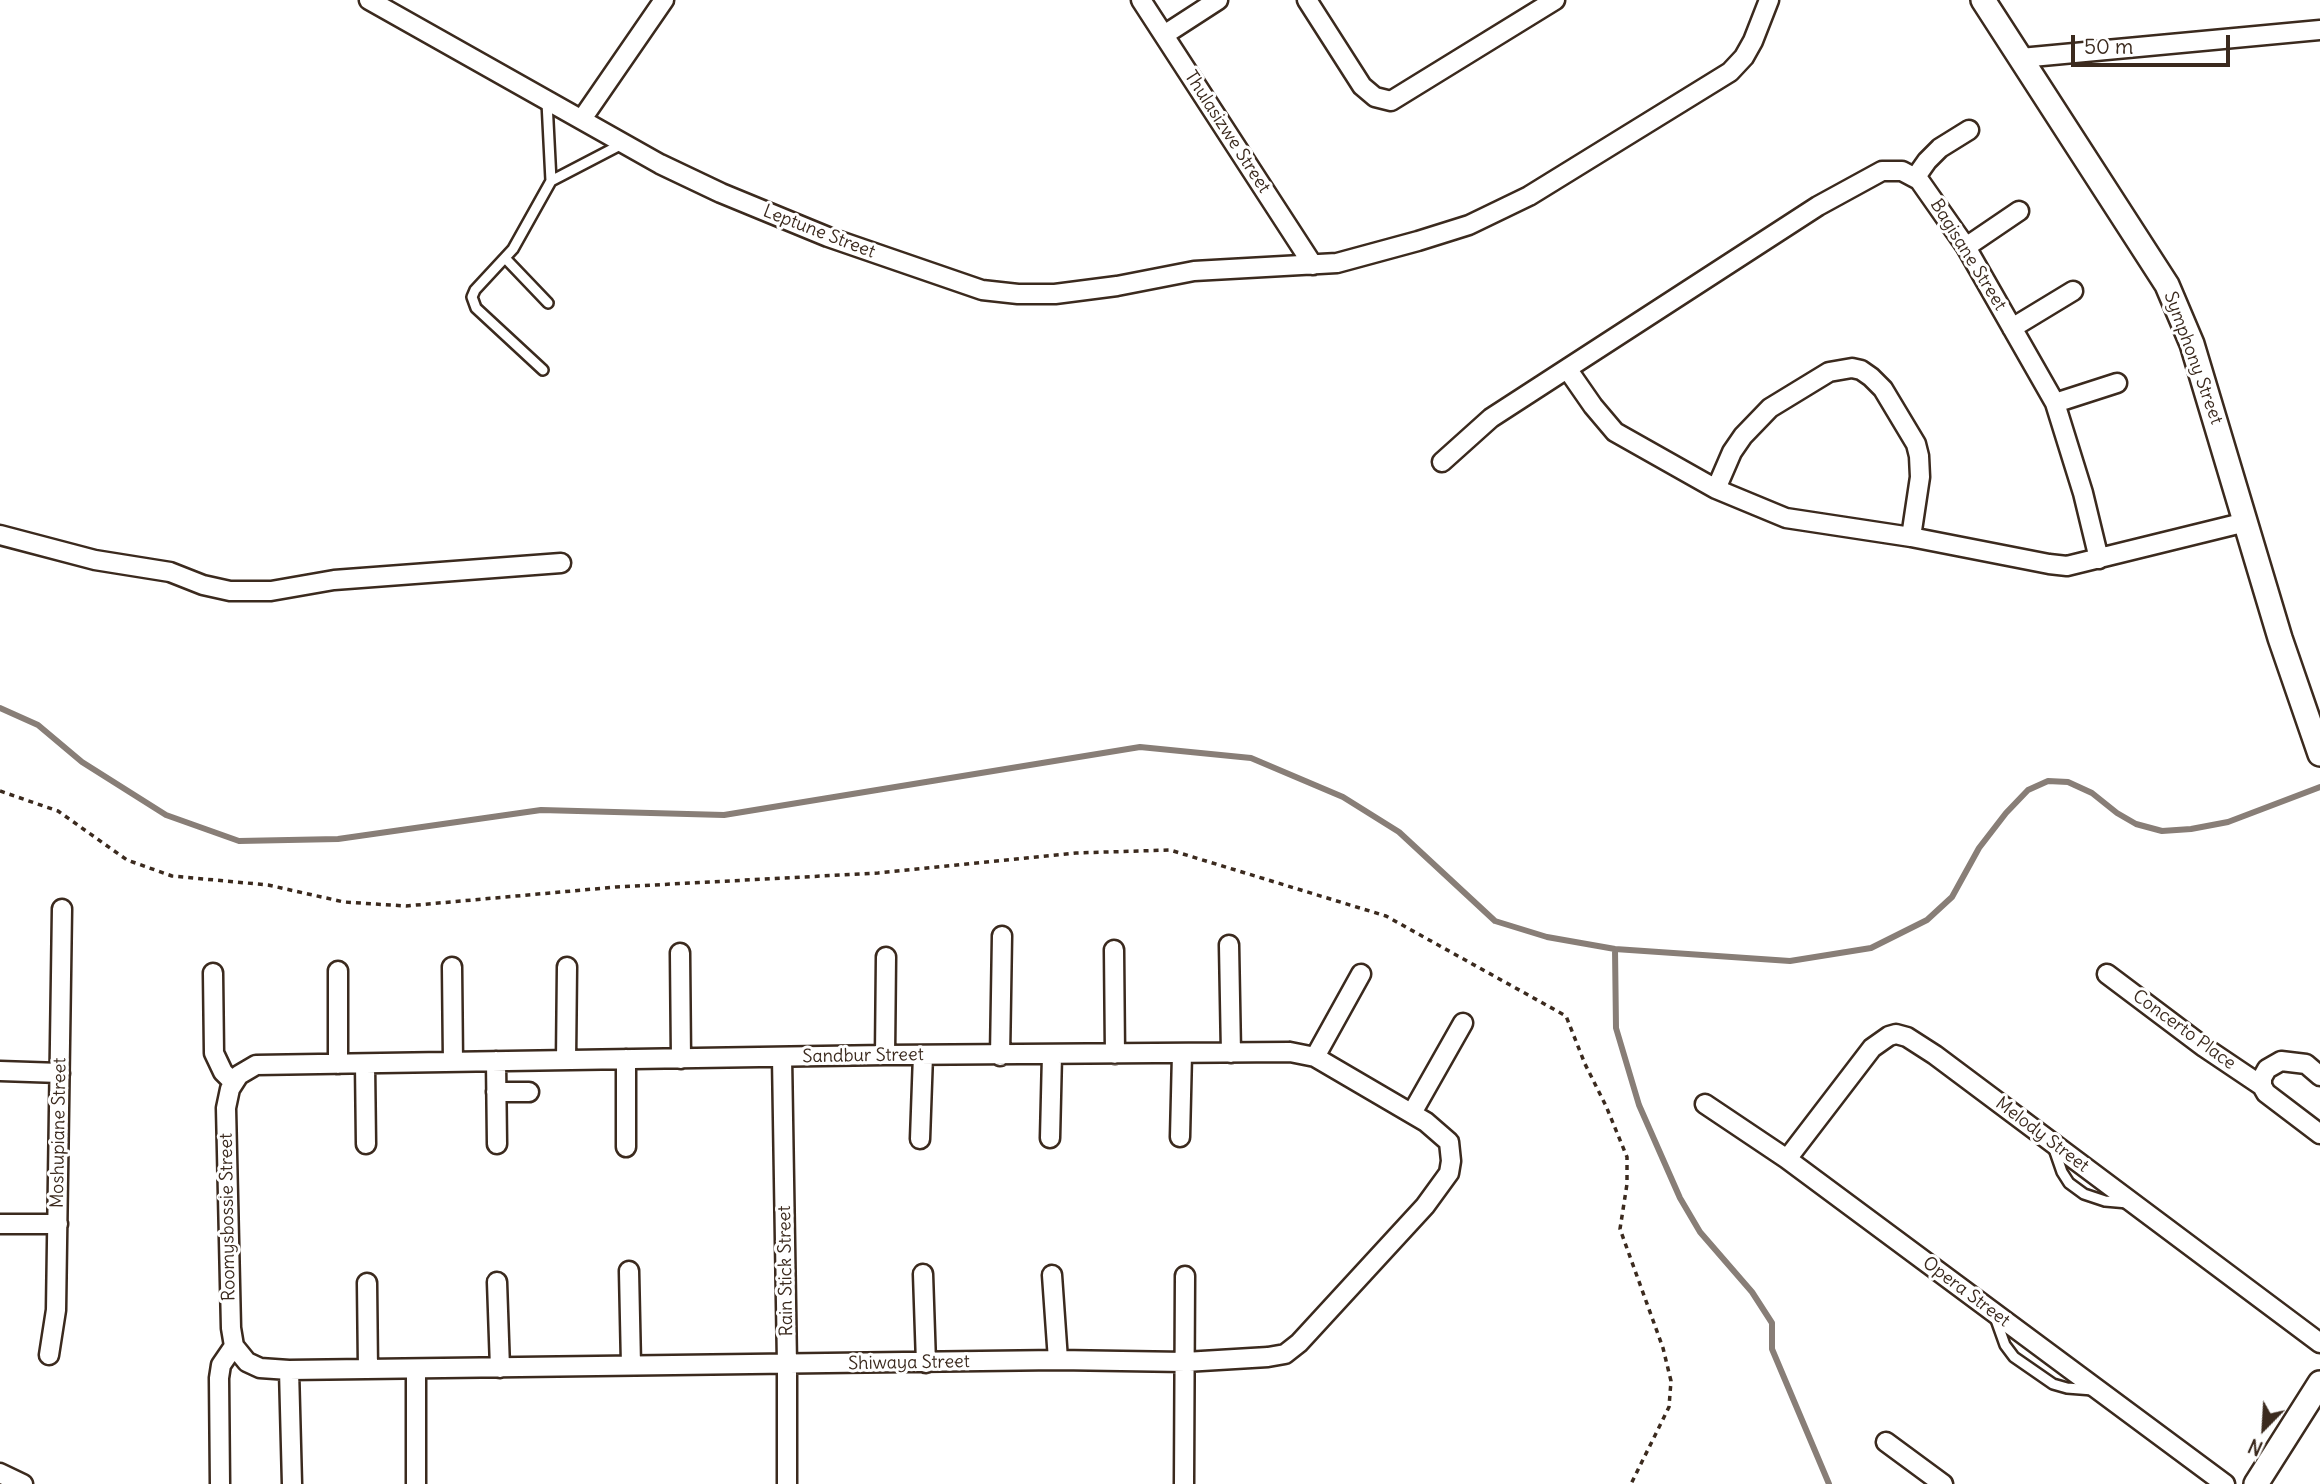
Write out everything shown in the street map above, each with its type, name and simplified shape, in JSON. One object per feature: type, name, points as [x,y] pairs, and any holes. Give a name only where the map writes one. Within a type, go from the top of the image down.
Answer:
[{"type":"street","name":"Leptune Street","points":[[369,0],[688,178],[828,237],[982,290],[1018,294],[1055,294],[1117,286],[1194,271],[1337,262],[1418,242],[1469,225],[1529,196],[1730,72],[1744,57],[1753,41],[1769,0]]},
{"type":"street","points":[[582,119],[664,0]]},
{"type":"street","name":"Thulasizwe Street","points":[[1141,0],[1313,265]]},
{"type":"street","points":[[1164,35],[1218,0]]},
{"type":"street","points":[[1307,0],[1362,86],[1375,97],[1391,101],[1555,0]]},
{"type":"street","name":"Symphony Street","points":[[1983,0],[2167,285],[2192,344],[2280,638],[2320,754]]},
{"type":"street","points":[[2021,58],[2320,30]]},
{"type":"street","points":[[1442,462],[1491,418],[1818,206],[1882,171],[1902,171],[1915,178],[1940,148],[1969,130]]},
{"type":"street","name":"Bagisane Street","points":[[1915,178],[1930,193],[1966,247],[2055,402],[2099,559]]},
{"type":"street","points":[[1966,247],[2020,211]]},
{"type":"street","points":[[2012,328],[2073,291]]},
{"type":"street","points":[[1716,489],[1732,452],[1743,436],[1770,408],[1829,372],[1852,368],[1861,370],[1883,389],[1916,444],[1920,477],[1911,537]]},
{"type":"street","points":[[1568,370],[1615,432],[1716,489],[1786,517],[2067,566],[2246,522]]},
{"type":"street","points":[[2055,402],[2117,383]]},
{"type":"street","points":[[0,535],[95,560],[170,572],[203,585],[230,591],[271,591],[334,580],[561,563]]},
{"type":"street","name":"Moshupiane Street","points":[[49,1355],[57,1310],[62,909]]},
{"type":"street","points":[[1000,1056],[1002,936]]},
{"type":"street","points":[[1229,945],[1231,1053]]},
{"type":"street","points":[[1114,950],[1115,1054]]},
{"type":"street","points":[[680,953],[681,1059]]},
{"type":"street","points":[[885,1055],[886,957]]},
{"type":"street","points":[[452,967],[453,1062]]},
{"type":"street","points":[[566,1060],[567,967]]},
{"type":"street","points":[[338,971],[338,1064]]},
{"type":"street","points":[[213,973],[214,1053],[232,1085]]},
{"type":"street","points":[[1315,1057],[1361,974]]},
{"type":"street","name":"Concerto Place","points":[[2106,974],[2262,1086],[2266,1093],[2320,1134]]},
{"type":"street","points":[[1412,1113],[1463,1023]]},
{"type":"street","name":"Melody Street","points":[[1787,1159],[1872,1048],[1881,1040],[1896,1034],[1906,1037],[1922,1045],[2320,1343]]},
{"type":"street","name":"Sandbur Street","points":[[232,1085],[239,1075],[256,1065],[1290,1052],[1315,1057],[1412,1113],[1443,1135],[1451,1149],[1449,1173]]},
{"type":"street","points":[[1180,1137],[1182,1054]]},
{"type":"street","points":[[920,1139],[923,1055]]},
{"type":"street","points":[[1050,1138],[1052,1055]]},
{"type":"street","name":"Rain Stick Street","points":[[782,1057],[787,1484]]},
{"type":"street","points":[[626,1059],[626,1147]]},
{"type":"street","points":[[496,1061],[497,1144]]},
{"type":"street","points":[[2262,1086],[2262,1078],[2267,1069],[2281,1061],[2306,1064],[2320,1076]]},
{"type":"street","points":[[365,1064],[366,1144]]},
{"type":"street","points":[[0,1071],[60,1073]]},
{"type":"street","name":"Roomysbossie Street","points":[[232,1085],[226,1108],[231,1328],[236,1349]]},
{"type":"street","points":[[496,1091],[529,1092]]},
{"type":"street","name":"Opera Street","points":[[1705,1104],[1787,1159],[2224,1484]]},
{"type":"street","name":"Shiwaya Street","points":[[236,1349],[247,1362],[260,1368],[289,1370],[1058,1360],[1185,1362],[1268,1357],[1285,1353],[1299,1343],[1416,1215],[1449,1173]]},
{"type":"street","points":[[0,1224],[58,1224]]},
{"type":"street","points":[[629,1271],[631,1366]]},
{"type":"street","points":[[923,1274],[926,1363]]},
{"type":"street","points":[[1052,1275],[1058,1360]]},
{"type":"street","points":[[1184,1484],[1185,1276]]},
{"type":"street","points":[[497,1282],[500,1368]]},
{"type":"street","points":[[367,1283],[368,1369]]},
{"type":"street","points":[[220,1484],[219,1378],[222,1365],[236,1349]]},
{"type":"street","points":[[289,1370],[292,1484]]},
{"type":"street","points":[[416,1370],[416,1484]]},
{"type":"street","points":[[2256,1484],[2320,1383]]},
{"type":"street","points":[[1886,1442],[1943,1484]]},
{"type":"street","points":[[0,1473],[23,1484]]},
{"type":"lane","points":[[542,370],[476,308],[472,297],[475,290],[513,249],[551,181],[546,98]]},
{"type":"lane","points":[[551,181],[624,143]]},
{"type":"lane","points":[[505,258],[548,303]]},
{"type":"waterway","points":[[0,708],[38,725],[82,762],[166,815],[239,841],[338,839],[541,810],[724,815],[1140,747],[1251,758],[1343,797],[1399,832],[1495,921],[1547,937],[1615,949],[1790,961],[1871,948],[1927,920],[1952,897],[1979,848],[2006,813],[2028,790],[2048,781],[2068,782],[2092,793],[2136,824],[2162,831],[2228,822],[2320,787]]},
{"type":"waterway","points":[[1615,949],[1616,1028],[1639,1105],[1680,1198],[1700,1232],[1752,1292],[1772,1323],[1772,1349],[1829,1484]]}]
